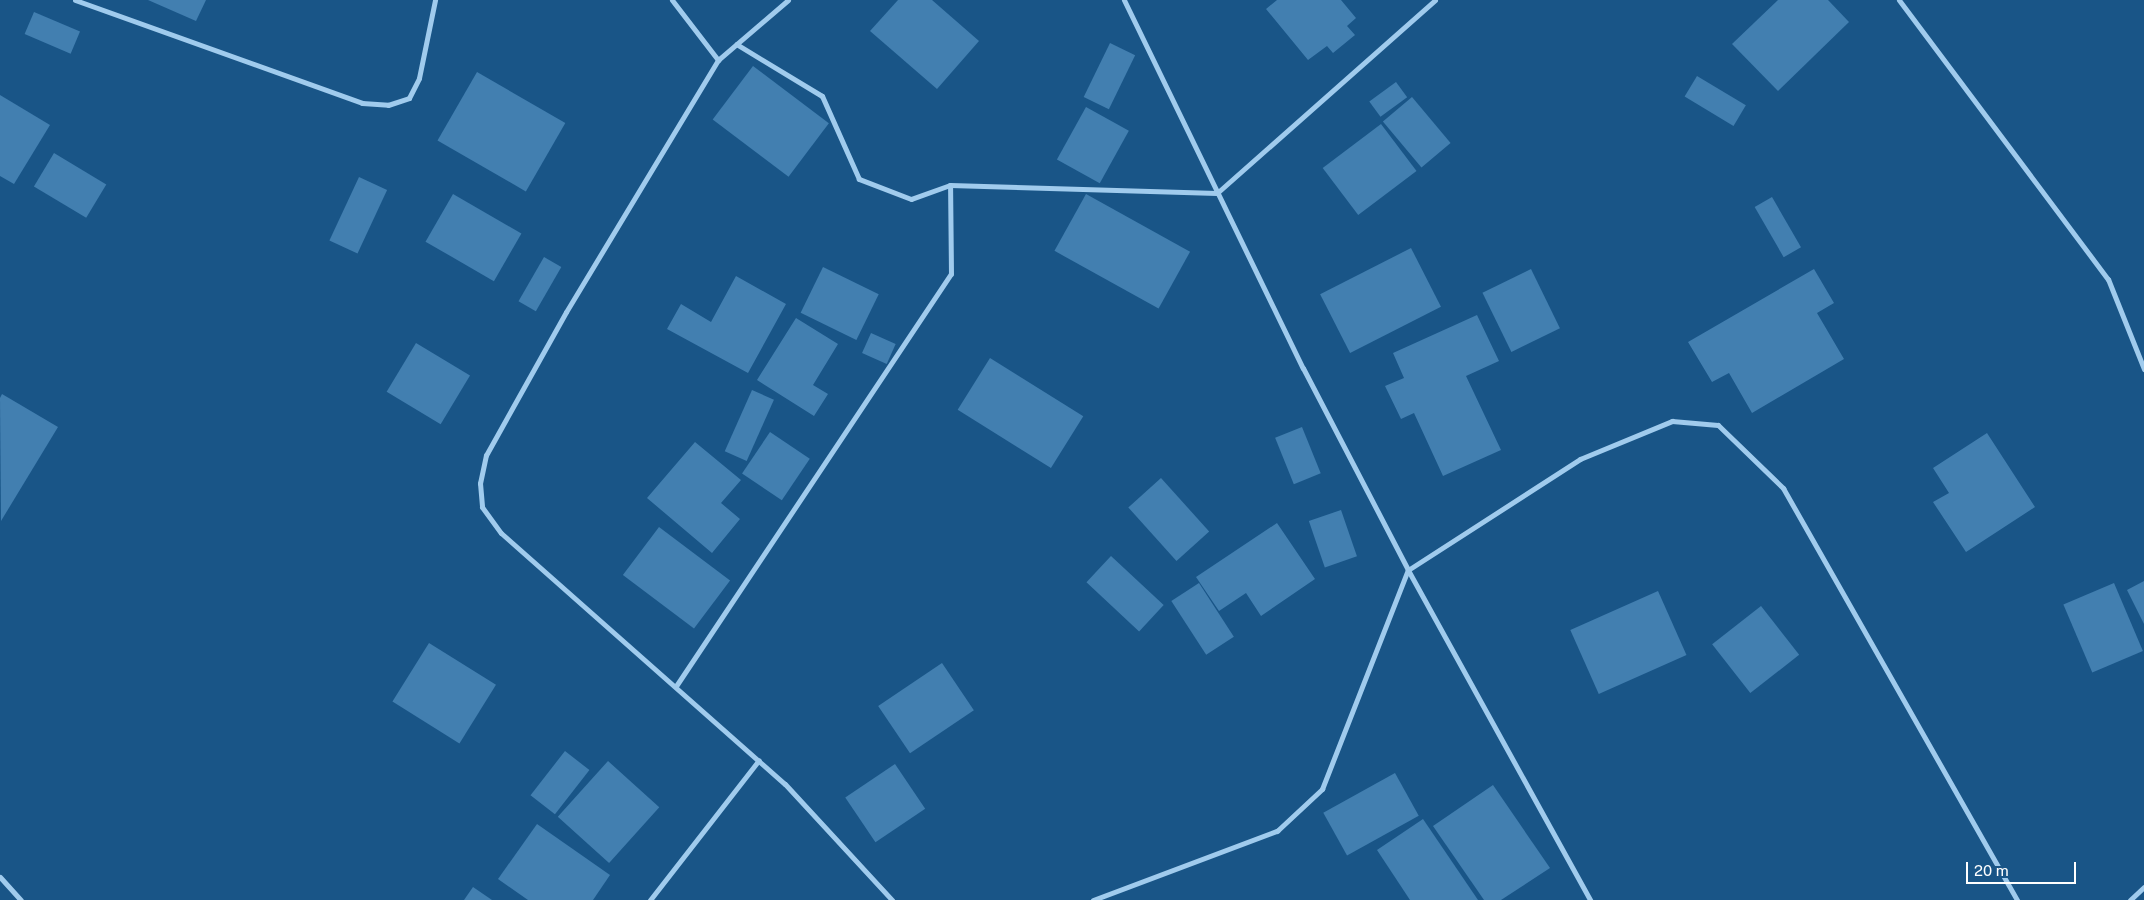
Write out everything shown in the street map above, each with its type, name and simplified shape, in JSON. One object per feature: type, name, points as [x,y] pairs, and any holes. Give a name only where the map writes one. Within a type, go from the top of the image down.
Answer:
[{"type":"street","points":[[75,0],[362,102],[388,105],[409,98],[419,78],[435,0]]},
{"type":"street","points":[[672,0],[718,60]]},
{"type":"street","points":[[788,0],[718,60],[561,320],[486,455],[480,483],[482,507],[501,532],[785,784],[892,900]]},
{"type":"street","points":[[1124,0],[1303,368],[1408,570],[1590,900]]},
{"type":"street","points":[[736,44],[822,96],[859,179],[911,199],[950,185],[1217,193],[1435,0]]},
{"type":"street","points":[[1899,0],[2108,279],[2144,369]]},
{"type":"street","points":[[676,686],[951,274],[950,185]]},
{"type":"street","points":[[1093,900],[1277,831],[1322,789],[1408,570],[1580,459],[1672,421],[1718,426],[1783,488],[2017,900]]},
{"type":"street","points":[[650,900],[759,760]]},
{"type":"street","points":[[0,877],[21,900]]},
{"type":"street","points":[[2130,900],[2144,887]]},
{"type":"building","points":[[148,0],[206,0],[196,21]]},
{"type":"building","points":[[898,0],[932,0],[979,41],[937,89],[870,31]]},
{"type":"building","points":[[1277,0],[1341,0],[1356,18],[1347,26],[1355,35],[1333,53],[1327,46],[1308,60],[1266,9]]},
{"type":"building","points":[[1778,0],[1828,0],[1849,22],[1778,91],[1732,44]]},
{"type":"building","points":[[34,12],[80,32],[71,54],[25,34]]},
{"type":"building","points":[[1110,43],[1135,55],[1109,109],[1084,97]]},
{"type":"building","points":[[753,66],[829,123],[789,177],[713,120]]},
{"type":"building","points":[[477,72],[565,123],[526,191],[438,140]]},
{"type":"building","points":[[1697,76],[1746,105],[1733,126],[1685,97]]},
{"type":"building","points":[[1396,82],[1407,97],[1380,117],[1369,101]]},
{"type":"building","points":[[0,95],[50,125],[14,184],[0,176]]},
{"type":"building","points":[[1412,97],[1451,143],[1421,167],[1383,121]]},
{"type":"building","points":[[1086,107],[1129,131],[1100,183],[1057,159]]},
{"type":"building","points":[[1381,124],[1417,171],[1358,215],[1323,168]]},
{"type":"building","points":[[54,153],[106,184],[86,218],[34,186]]},
{"type":"building","points":[[359,177],[387,190],[358,254],[329,240]]},
{"type":"building","points":[[453,194],[521,233],[494,281],[426,242]]},
{"type":"building","points":[[1086,194],[1190,252],[1159,309],[1054,251]]},
{"type":"building","points":[[1772,197],[1801,247],[1784,257],[1755,207]]},
{"type":"building","points":[[1411,248],[1441,307],[1350,353],[1320,294]]},
{"type":"building","points":[[544,257],[561,267],[536,311],[518,301]]},
{"type":"building","points":[[823,267],[879,294],[856,340],[801,313]]},
{"type":"building","points":[[1531,269],[1560,328],[1511,352],[1482,293]]},
{"type":"building","points":[[1814,269],[1834,303],[1817,313],[1844,359],[1752,413],[1729,373],[1712,382],[1688,342]]},
{"type":"building","points":[[736,276],[786,304],[748,373],[667,329],[681,304],[711,322]]},
{"type":"building","points":[[1477,315],[1499,361],[1466,376],[1501,450],[1443,476],[1414,413],[1401,419],[1385,386],[1404,378],[1393,353]]},
{"type":"building","points":[[796,318],[838,344],[813,385],[828,394],[814,416],[757,380]]},
{"type":"building","points":[[871,333],[896,344],[887,364],[862,353]]},
{"type":"building","points":[[416,343],[470,375],[441,424],[387,392]]},
{"type":"building","points":[[990,358],[1083,416],[1051,468],[958,410]]},
{"type":"building","points":[[752,390],[774,400],[747,461],[725,451]]},
{"type":"building","points":[[2,394],[58,427],[1,521],[0,398]]},
{"type":"building","points":[[1302,427],[1321,473],[1294,484],[1275,438]]},
{"type":"building","points":[[770,432],[810,459],[782,500],[742,473]]},
{"type":"building","points":[[1987,433],[2035,507],[1966,552],[1933,502],[1949,493],[1933,468]]},
{"type":"building","points":[[695,442],[741,480],[721,503],[740,519],[712,553],[647,498]]},
{"type":"building","points":[[1161,478],[1209,532],[1176,561],[1128,507]]},
{"type":"building","points":[[1341,510],[1357,556],[1325,567],[1309,521]]},
{"type":"building","points":[[1277,523],[1315,579],[1261,616],[1246,593],[1219,611],[1196,577]]},
{"type":"building","points":[[659,527],[730,581],[694,628],[623,575]]},
{"type":"building","points":[[1111,556],[1164,605],[1139,631],[1086,582]]},
{"type":"building","points":[[2144,581],[2144,624],[2127,590]]},
{"type":"building","points":[[1199,583],[1234,637],[1206,655],[1171,601]]},
{"type":"building","points":[[2114,583],[2143,651],[2092,673],[2063,604]]},
{"type":"building","points":[[1658,591],[1686,655],[1599,694],[1570,630]]},
{"type":"building","points":[[1761,606],[1799,655],[1750,693],[1712,644]]},
{"type":"building","points":[[429,643],[496,685],[459,743],[392,702]]},
{"type":"building","points":[[942,663],[974,710],[910,753],[878,706]]},
{"type":"building","points":[[565,751],[589,770],[555,814],[531,795]]},
{"type":"building","points":[[608,761],[659,807],[609,863],[558,817]]},
{"type":"building","points":[[895,764],[925,809],[875,842],[845,798]]},
{"type":"building","points":[[1395,773],[1419,816],[1347,856],[1323,813]]},
{"type":"building","points":[[1493,785],[1550,868],[1501,900],[1484,900],[1433,826]]},
{"type":"building","points":[[1423,819],[1478,900],[1410,900],[1377,850]]},
{"type":"building","points":[[537,824],[610,875],[593,900],[528,900],[498,879]]},
{"type":"building","points":[[473,887],[492,900],[464,900]]}]
